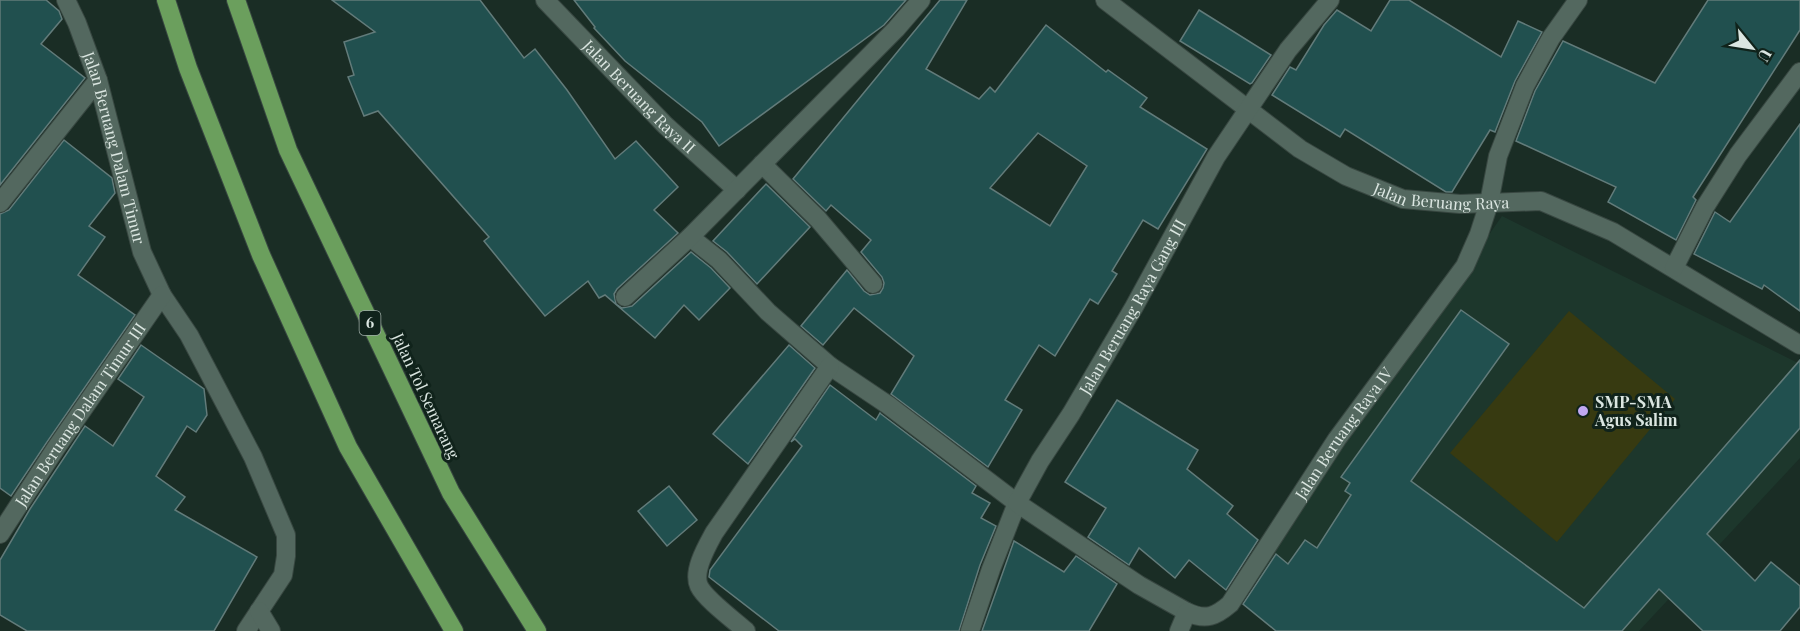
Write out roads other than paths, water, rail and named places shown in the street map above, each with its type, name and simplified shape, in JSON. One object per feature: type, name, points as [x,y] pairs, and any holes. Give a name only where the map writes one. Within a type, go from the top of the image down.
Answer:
[{"type":"highway","points":[[166,0],[188,68],[261,255],[348,447],[454,631]]},
{"type":"highway","name":"Jalan Tol Semarang","points":[[236,0],[288,150],[446,483],[537,631]]},
{"type":"street","name":"Jalan Beruang Dalam Timur","points":[[66,0],[98,80],[142,252],[162,295],[189,335],[253,457],[286,535],[283,575],[246,631]]},
{"type":"street","name":"Jalan Beruang Raya II","points":[[544,0],[665,125],[736,190]]},
{"type":"street","points":[[625,297],[690,237],[896,29],[921,0]]},
{"type":"street","name":"Jalan Beruang Raya","points":[[1105,0],[1300,149],[1346,176],[1403,199],[1460,204],[1541,201],[1613,232],[1800,345]]},
{"type":"street","name":"Jalan Beruang Raya Gang III","points":[[970,631],[1017,503],[1040,461],[1071,414],[1134,307],[1216,158],[1247,108],[1288,50],[1330,0]]},
{"type":"street","name":"Jalan Beruang Raya IV","points":[[1187,612],[1206,616],[1218,614],[1230,604],[1337,439],[1465,266],[1489,203],[1498,156],[1525,86],[1551,38],[1578,0]]},
{"type":"street","points":[[1674,268],[1705,207],[1745,146],[1800,72]]},
{"type":"street","points":[[0,203],[98,80]]},
{"type":"street","points":[[762,164],[818,219],[873,284]]},
{"type":"street","points":[[690,237],[719,260],[768,312],[830,366],[888,405],[1017,503],[1139,585],[1187,612],[1179,631]]},
{"type":"street","name":"Jalan Beruang Dalam Timur III","points":[[0,534],[56,448],[162,295]]},
{"type":"street","points":[[746,631],[699,586],[698,576],[702,555],[714,533],[830,366]]},
{"type":"street","points":[[259,611],[271,631]]},
{"type":"place","name":"SMP-SMA Agus Salim","points":[[1583,411]]}]
